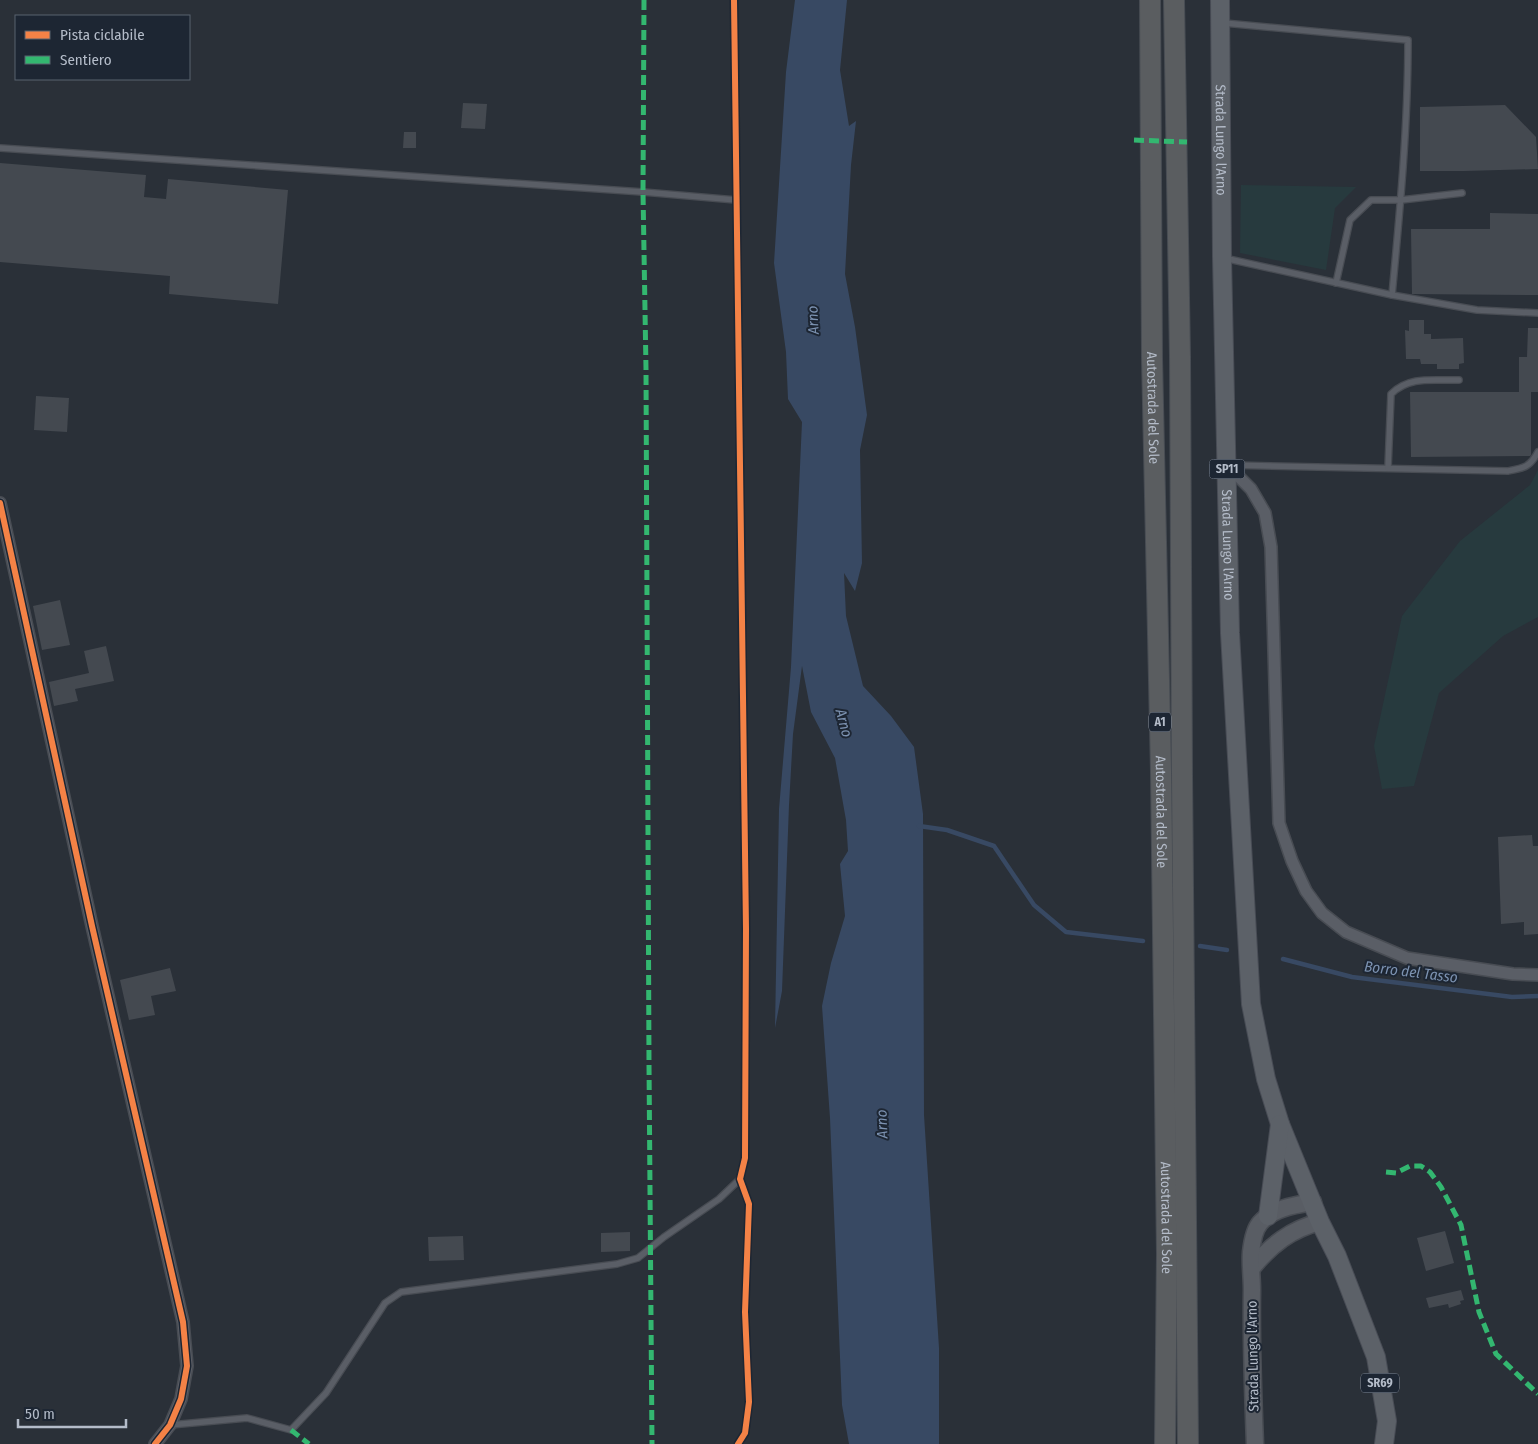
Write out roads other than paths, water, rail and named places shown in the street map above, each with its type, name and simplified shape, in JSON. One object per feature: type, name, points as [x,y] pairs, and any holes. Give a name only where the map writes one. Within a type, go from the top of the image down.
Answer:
[{"type":"highway","name":"Autostrada del Sole","points":[[1150,0],[1152,358],[1161,772],[1166,1234],[1165,1444]]},
{"type":"highway","name":"Autostrada del Sole","points":[[1174,0],[1180,357],[1188,1444]]},
{"type":"main road","name":"Strada Lungo l'Arno","points":[[1220,0],[1222,257],[1230,633],[1251,1004],[1266,1079],[1280,1124],[1320,1222],[1337,1256],[1376,1357],[1387,1421],[1384,1444]]},
{"type":"main road","points":[[1268,1216],[1280,1124]]},
{"type":"street","points":[[1227,466],[1251,489],[1265,513],[1271,547],[1279,823],[1292,861],[1306,891],[1322,913],[1346,932],[1407,958],[1513,974],[1538,975]]},
{"type":"street","points":[[0,503],[94,936],[183,1322],[187,1366],[181,1399],[170,1425],[155,1444]]},
{"type":"street","points":[[1268,1216],[1291,1206],[1313,1202]]},
{"type":"street","name":"Strada Lungo l'Arno","points":[[1255,1444],[1251,1331],[1251,1254],[1259,1224],[1268,1216]]},
{"type":"street","points":[[1252,1268],[1276,1243],[1290,1233],[1320,1222]]},
{"type":"lane","points":[[1220,23],[1408,40],[1402,200],[1392,295]]},
{"type":"lane","points":[[0,148],[736,200]]},
{"type":"lane","points":[[1336,283],[1350,220],[1371,200],[1402,200],[1462,193]]},
{"type":"lane","points":[[1222,257],[1392,295],[1477,310],[1538,313]]},
{"type":"lane","points":[[1388,468],[1391,394],[1398,387],[1412,381],[1460,380]]},
{"type":"lane","points":[[1227,466],[1508,471],[1526,468],[1538,452]]},
{"type":"lane","points":[[170,1425],[247,1418],[291,1430],[326,1393],[385,1303],[401,1292],[618,1264],[638,1258],[664,1237],[719,1199],[740,1179]]},
{"type":"water","name":"Arno","points":[[795,0],[847,0],[840,70],[849,126],[856,121],[851,165],[845,274],[855,327],[867,415],[860,450],[862,563],[855,591],[844,573],[846,616],[863,686],[891,716],[914,747],[923,814],[924,1115],[939,1348],[939,1444],[849,1444],[842,1405],[830,1118],[822,1006],[831,963],[845,916],[840,864],[848,851],[846,820],[835,758],[811,712],[802,666],[793,734],[782,991],[775,1028],[779,809],[791,667],[802,422],[788,399],[786,352],[774,263],[786,72]]},
{"type":"waterway","name":"Borro del Tasso","points":[[919,826],[947,830],[994,846],[1034,905],[1066,932],[1143,941]]},
{"type":"waterway","name":"Borro del Tasso","points":[[1200,946],[1227,950]]},
{"type":"waterway","name":"Borro del Tasso","points":[[1283,959],[1352,977],[1512,997],[1538,996]]}]
